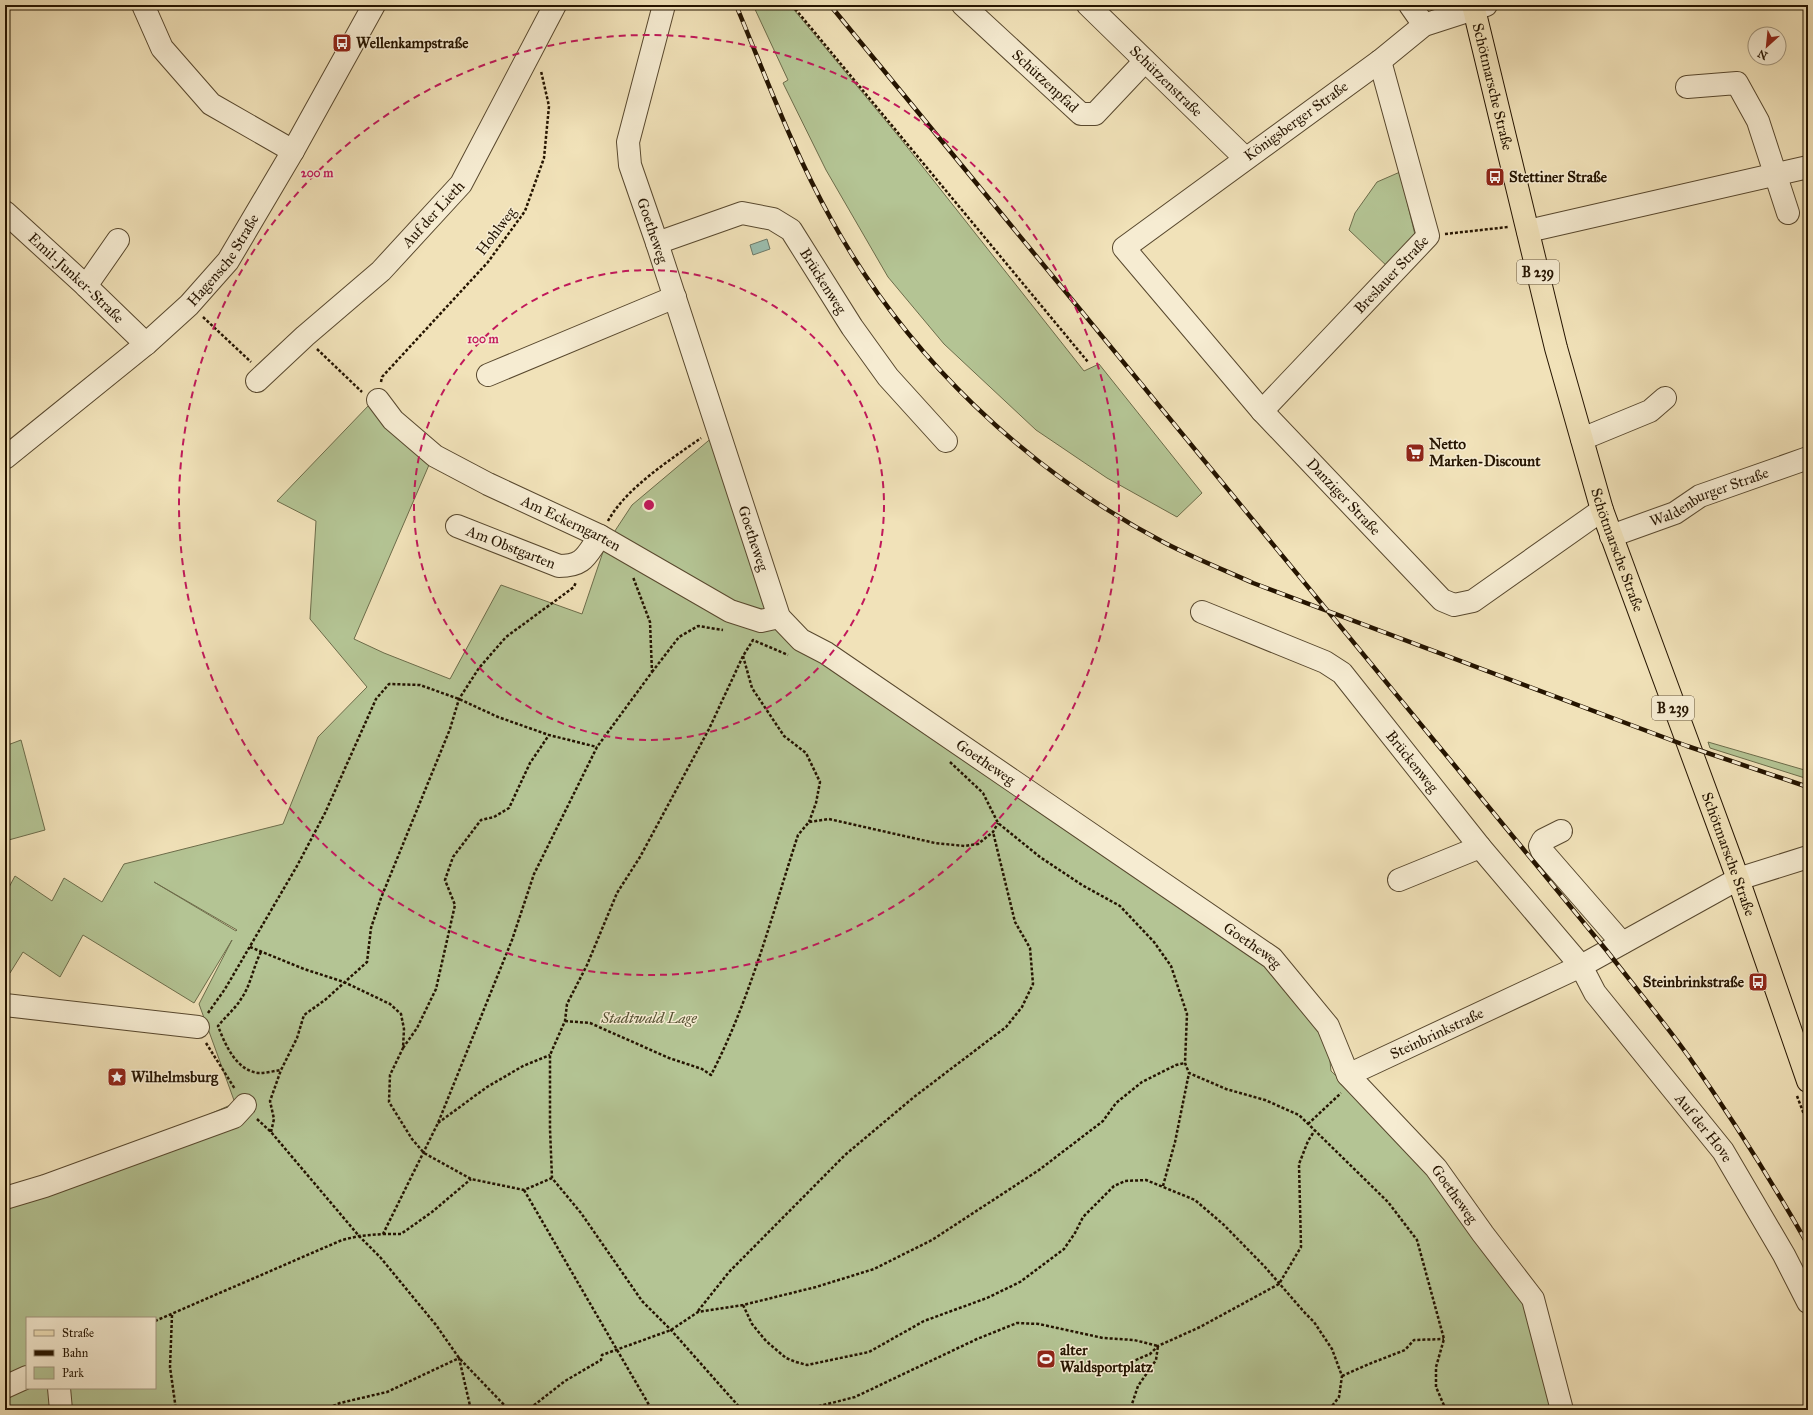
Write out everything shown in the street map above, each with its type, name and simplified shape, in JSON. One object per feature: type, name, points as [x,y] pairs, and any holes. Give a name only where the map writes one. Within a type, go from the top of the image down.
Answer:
[{"type":"main road","name":"Schötmarsche Straße","points":[[1477,6],[1527,228],[1556,348],[1602,510],[1738,879],[1803,1050],[1808,1081]]},
{"type":"street","points":[[143,5],[162,48],[211,104],[293,151]]},
{"type":"street","name":"Hagensche Straße","points":[[5,458],[146,344],[189,305],[228,261],[293,151],[374,5]]},
{"type":"street","name":"Auf der Lieth","points":[[257,381],[305,336],[381,271],[461,184],[555,5]]},
{"type":"street","name":"Goetheweg","points":[[664,5],[628,142],[630,165],[675,297],[779,617],[801,640],[826,653],[1272,958],[1328,1026],[1348,1075],[1436,1168],[1483,1234],[1533,1299],[1562,1410]]},
{"type":"street","name":"Schützenpfad","points":[[963,5],[1081,114],[1095,114],[1145,61]]},
{"type":"street","name":"Schützenstraße","points":[[1088,5],[1245,158]]},
{"type":"street","points":[[1410,5],[1424,25]]},
{"type":"street","name":"Königsberger Straße","points":[[1124,248],[1380,60],[1424,25],[1477,6]]},
{"type":"street","name":"Breslauer Straße","points":[[1262,411],[1428,236],[1380,60]]},
{"type":"street","points":[[1687,88],[1737,83],[1758,121],[1788,212]]},
{"type":"street","points":[[1527,228],[1775,174],[1807,172]]},
{"type":"street","name":"Emil-Junker-Straße","points":[[5,212],[86,286],[146,344]]},
{"type":"street","name":"Brückenweg","points":[[657,243],[742,213],[773,220],[790,230],[852,327],[888,377],[946,441]]},
{"type":"street","points":[[86,286],[118,240]]},
{"type":"street","name":"Danziger Straße","points":[[1124,248],[1262,411],[1442,600],[1454,605],[1474,601],[1602,510]]},
{"type":"street","points":[[488,375],[675,297]]},
{"type":"street","name":"Am Eckerngarten","points":[[369,396],[393,420],[435,456],[488,484],[600,536],[730,612],[761,621],[779,617]]},
{"type":"street","points":[[1582,439],[1650,411],[1665,398]]},
{"type":"street","name":"Waldenburger Straße","points":[[1611,536],[1675,513],[1700,496],[1808,458]]},
{"type":"street","name":"Am Obstgarten","points":[[457,526],[559,566],[570,566],[581,562]]},
{"type":"street","points":[[581,562],[600,536]]},
{"type":"street","name":"Brückenweg","points":[[1202,612],[1325,662],[1342,673],[1480,847],[1581,966]]},
{"type":"street","points":[[1561,831],[1543,840],[1540,846],[1542,851],[1622,943]]},
{"type":"street","points":[[1399,880],[1480,847]]},
{"type":"street","name":"Steinbrinkstraße","points":[[1348,1075],[1581,966],[1738,879],[1808,857]]},
{"type":"street","name":"Auf der Hove","points":[[1581,966],[1595,993],[1723,1151],[1784,1255],[1808,1302]]},
{"type":"street","points":[[5,1005],[198,1027]]},
{"type":"street","points":[[5,1198],[45,1186],[234,1117],[245,1105]]},
{"type":"street","points":[[5,1387],[26,1377]]},
{"type":"street","points":[[59,1389],[61,1410]]},
{"type":"path","points":[[792,5],[1088,362]]},
{"type":"path","name":"Hohlweg","points":[[369,396],[382,377],[488,262],[525,211],[544,158],[549,106],[541,70]]},
{"type":"path","points":[[1428,236],[1527,228]]},
{"type":"path","points":[[201,316],[243,354]]},
{"type":"path","points":[[305,336],[369,396]]},
{"type":"path","points":[[600,536],[612,513],[622,501],[662,465],[717,426]]},
{"type":"path","points":[[631,554],[632,574],[650,622],[652,672]]},
{"type":"path","points":[[271,1132],[274,1119],[270,1101],[281,1070],[297,1038],[304,1014],[325,1000],[367,962],[371,928],[381,898],[450,729],[459,699],[480,668],[506,637],[574,587],[581,570],[581,562]]},
{"type":"path","points":[[383,1234],[438,1123],[512,940],[534,874],[597,747],[679,638],[698,626],[725,631]]},
{"type":"path","points":[[746,638],[795,658]]},
{"type":"path","points":[[742,1410],[671,1330],[642,1301],[580,1213],[552,1178],[550,1129],[550,1055],[566,1021],[567,1004],[587,965],[617,894],[640,857],[708,729],[743,656],[753,640]]},
{"type":"path","points":[[566,1021],[590,1023],[669,1058],[702,1069],[711,1075],[728,1043],[758,958],[798,835],[809,822],[816,803],[820,782],[806,753],[784,736],[752,688],[743,656]]},
{"type":"path","points":[[509,1410],[459,1358],[436,1325],[380,1257],[359,1236],[271,1132],[250,1112],[209,1049],[198,1027],[225,989],[297,866],[325,813],[376,698],[389,684],[420,685],[459,699],[498,717],[549,735],[597,747]]},
{"type":"path","points":[[549,735],[530,763],[509,808],[494,817],[481,820],[453,857],[446,880],[455,905],[436,989],[418,1028],[403,1048],[390,1075],[389,1102],[412,1139],[424,1153],[471,1179],[524,1190],[552,1178]]},
{"type":"path","points":[[949,761],[983,794],[998,823],[1040,857],[1120,906],[1154,942],[1171,966],[1187,1014],[1185,1063],[1189,1073],[1175,1142],[1163,1186]]},
{"type":"path","points":[[809,822],[829,819],[935,843],[965,846],[978,844],[993,832],[998,823]]},
{"type":"path","points":[[525,1410],[533,1406],[564,1381],[600,1360],[602,1355],[671,1330],[698,1312],[729,1272],[845,1155],[914,1097],[1006,1027],[1022,1007],[1033,984],[1030,948],[1015,922],[993,832]]},
{"type":"path","points":[[250,947],[304,969],[344,982],[390,1004],[401,1014],[404,1029],[403,1048]]},
{"type":"path","points":[[261,952],[255,964],[249,984],[241,1000],[218,1026],[226,1047],[241,1065],[258,1073],[281,1070]]},
{"type":"path","points":[[438,1123],[487,1087],[523,1066],[550,1055]]},
{"type":"path","points":[[698,1312],[796,1293],[874,1269],[932,1240],[1039,1170],[1104,1121],[1116,1103],[1142,1082],[1176,1065],[1185,1063]]},
{"type":"path","points":[[1189,1073],[1226,1089],[1272,1103],[1299,1115],[1388,1202],[1417,1240],[1444,1338],[1436,1367],[1436,1387],[1446,1410]]},
{"type":"path","points":[[1308,1124],[1344,1090],[1348,1075]]},
{"type":"path","points":[[1132,1362],[1150,1354],[1158,1346],[1200,1327],[1278,1284],[1301,1247],[1299,1164],[1308,1141],[1315,1130]]},
{"type":"path","points":[[156,1321],[342,1240],[359,1236],[401,1234],[432,1212],[471,1179]]},
{"type":"path","points":[[743,1304],[752,1324],[766,1341],[786,1358],[796,1362],[807,1365],[869,1352],[924,1321],[987,1298],[1020,1282],[1064,1249],[1076,1233],[1083,1217],[1114,1186],[1125,1181],[1146,1180],[1195,1200],[1224,1225],[1265,1267],[1278,1284],[1314,1322],[1332,1349],[1342,1376],[1338,1397],[1329,1410]]},
{"type":"path","points":[[524,1190],[652,1410]]},
{"type":"path","points":[[172,1315],[170,1367],[176,1410]]},
{"type":"path","points":[[804,1410],[855,1397],[977,1339],[1017,1323],[1039,1324],[1103,1338],[1134,1340],[1158,1346]]},
{"type":"path","points":[[1342,1376],[1405,1350],[1414,1340],[1444,1338]]},
{"type":"path","points":[[1130,1410],[1138,1386],[1156,1360],[1158,1346]]},
{"type":"path","points":[[324,1410],[340,1402],[387,1392],[459,1358]]},
{"type":"path","points":[[459,1358],[471,1410]]},
{"type":"green space","points":[[753,5],[790,5],[900,138],[1084,371],[1099,364],[1202,493],[1177,517],[1107,478],[1036,430],[944,344],[888,277],[826,170],[783,83],[788,80]]},
{"type":"green space","points":[[1400,172],[1416,239],[1389,268],[1349,230],[1355,213],[1377,182]]},
{"type":"green space","name":"Stadtwald Lage","points":[[370,404],[432,458],[354,639],[384,653],[450,679],[501,585],[582,614],[605,546],[632,505],[714,436],[776,627],[1263,959],[1327,1033],[1331,1071],[1446,1180],[1529,1304],[1555,1410],[5,1410],[5,1204],[235,1103],[199,1004],[232,940],[194,1003],[83,935],[60,977],[23,952],[10,973],[5,970],[5,891],[7,891],[15,876],[52,901],[64,878],[102,902],[124,864],[283,824],[318,737],[367,687],[310,619],[316,521],[277,501]],"holes":[[[154,882],[237,930],[236,931]]]},
{"type":"green space","points":[[21,740],[45,830],[5,841],[5,746]]},
{"type":"green space","points":[[1708,742],[1808,771],[1808,779],[1710,748]]},
{"type":"shaded area","points":[[767,239],[770,249],[753,255],[750,245]]},
{"type":"railway","points":[[736,5],[780,114],[804,167],[831,219],[861,270],[896,318],[933,363],[974,405],[1018,445],[1065,481],[1114,514],[1165,543],[1253,583],[1687,746],[1808,787]]},
{"type":"railway","points":[[830,5],[1607,951],[1669,1030],[1721,1103],[1780,1197],[1808,1245]]},
{"type":"place","name":"Wellenkampstraße","points":[[342,43]]},
{"type":"place","name":"Stettiner Straße","points":[[1495,177]]},
{"type":"place","name":"Netto Marken-Discount","points":[[1415,453]]},
{"type":"place","name":"Steinbrinkstraße","points":[[1758,982]]},
{"type":"place","name":"Wilhelmsburg","points":[[117,1077]]},
{"type":"place","name":"alter Waldsportplatz","points":[[1046,1359]]}]
